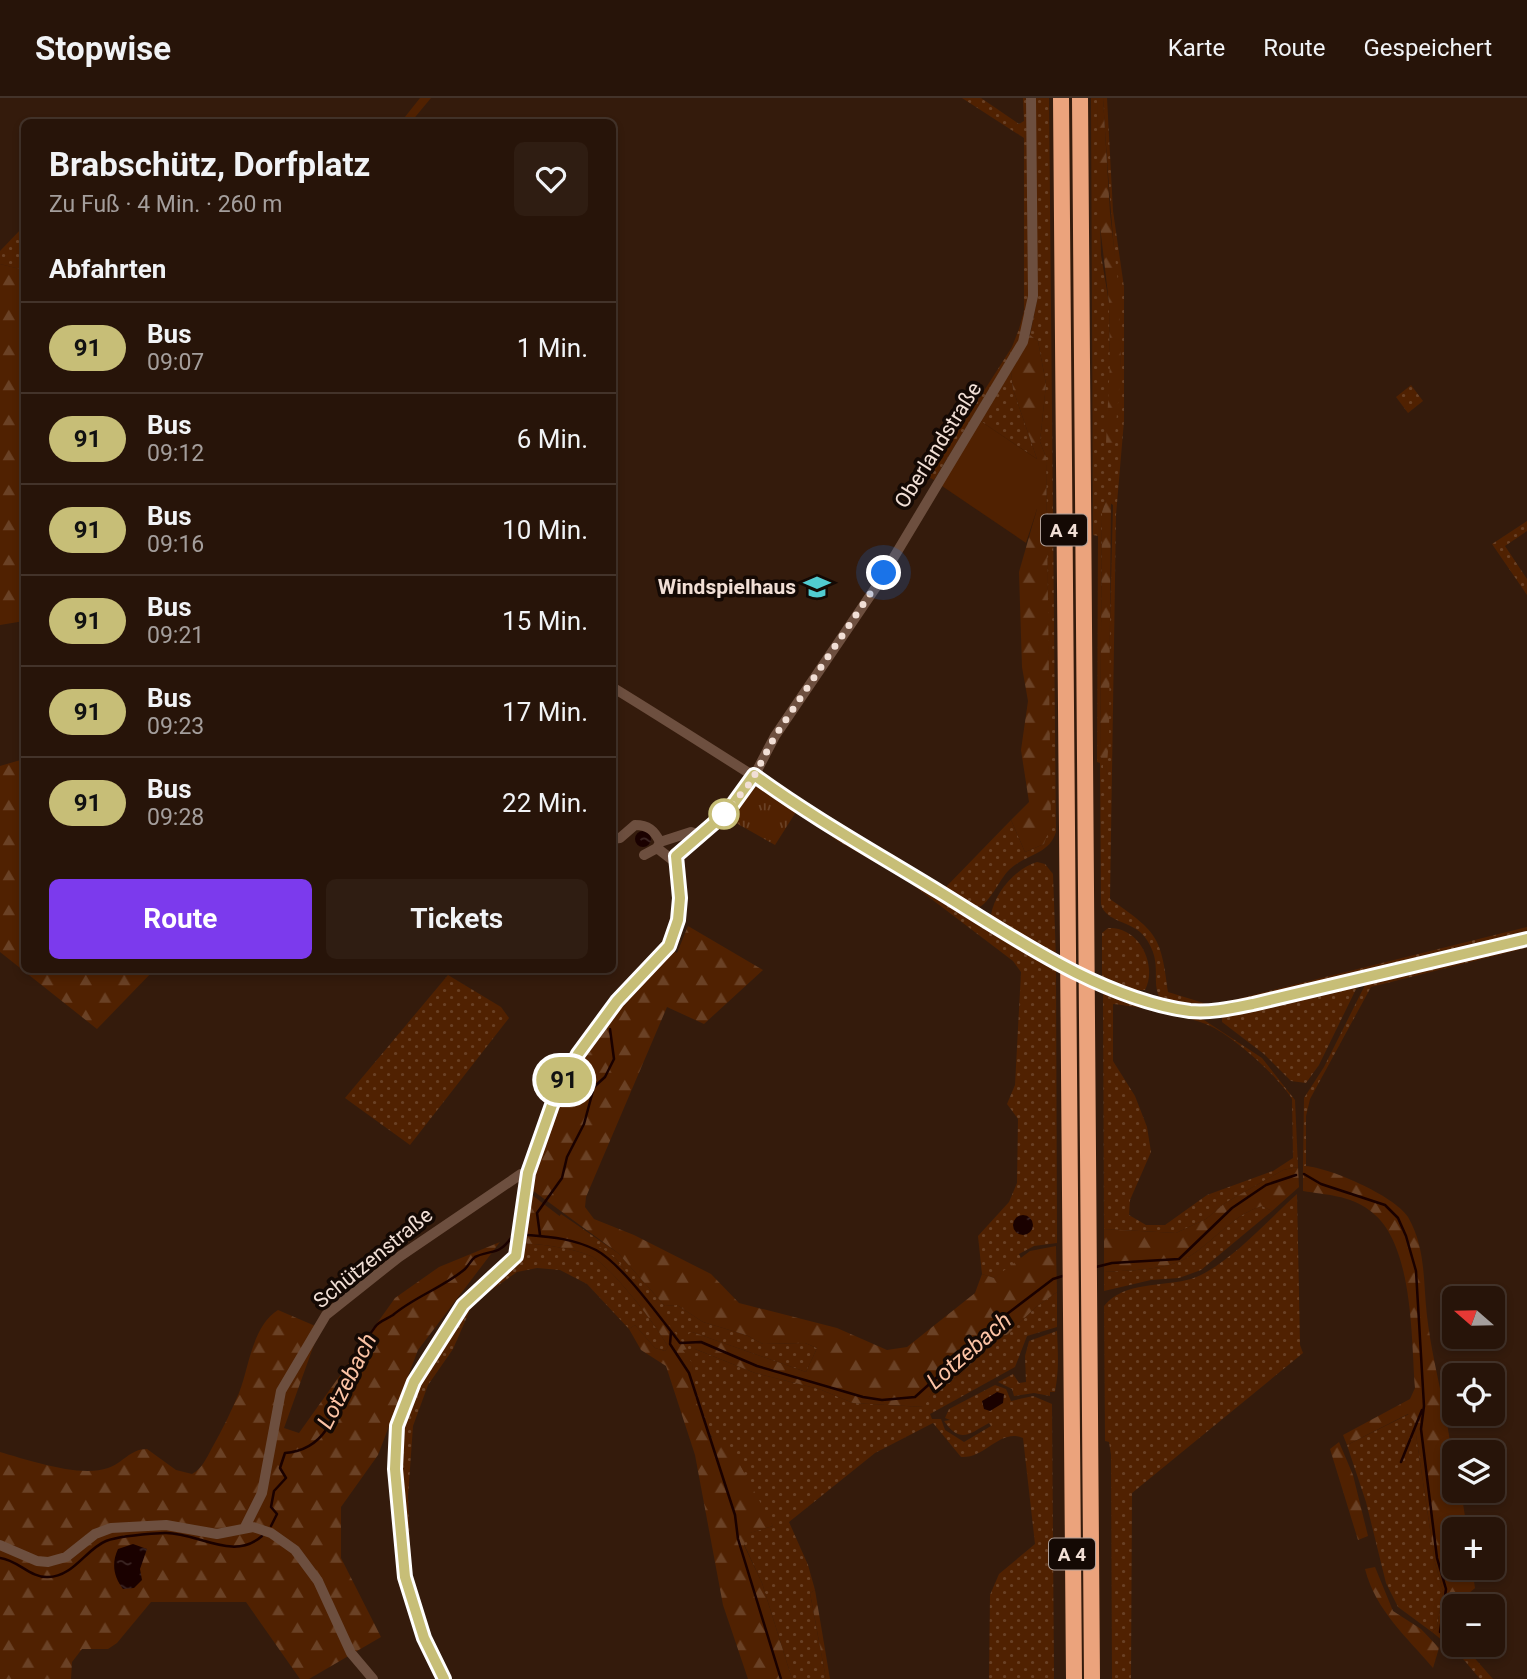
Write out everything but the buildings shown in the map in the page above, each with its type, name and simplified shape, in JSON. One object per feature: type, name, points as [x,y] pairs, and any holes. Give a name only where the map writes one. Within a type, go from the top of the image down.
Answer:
[{"type":"highway","name":"A 4","points":[[1061,98],[1074,1679]]},
{"type":"highway","name":"A 4","points":[[1080,98],[1092,1679]]},
{"type":"street","name":"Oberlandstraße","points":[[698,834],[728,811],[754,775],[775,736],[876,587],[1023,342],[1033,296],[1031,98]]},
{"type":"street","points":[[616,689],[754,775],[832,828],[1055,962],[1122,990],[1184,1010],[1213,1011],[1253,1004],[1527,939]]},
{"type":"street","points":[[444,1679],[424,1638],[405,1577],[396,1492],[395,1437],[414,1382],[463,1305],[516,1256],[528,1173],[552,1105],[578,1054],[617,1001],[669,946],[678,920],[680,898],[675,862],[658,845],[655,832],[644,825],[635,825],[616,838]]},
{"type":"street","points":[[644,855],[658,845],[691,832],[698,834]]},
{"type":"street","points":[[675,862],[685,846],[698,834]]},
{"type":"street","name":"Schützenstraße","points":[[245,1527],[262,1493],[281,1391],[326,1315],[458,1216],[521,1174],[528,1173]]},
{"type":"street","points":[[0,1545],[48,1562],[66,1558],[95,1534],[111,1528],[174,1525],[225,1534],[245,1527],[271,1533],[302,1558],[325,1591],[351,1653],[373,1679]]},
{"type":"green space","points":[[420,98],[431,98],[414,119],[403,119]]},
{"type":"green space","points":[[962,98],[981,98],[1019,124],[1024,121],[1023,98],[1027,98],[1029,299],[1024,332],[934,480],[929,477],[1012,347],[1024,311],[1024,138]]},
{"type":"green space","points":[[1035,98],[1049,98],[1056,832],[1053,840],[1043,850],[1010,869],[989,899],[973,909],[943,890],[1011,820],[1025,852],[1044,844],[1050,824],[1046,457],[1040,442],[1046,384],[1038,341],[1030,335],[1037,300]]},
{"type":"green space","points":[[1091,98],[1097,98],[1101,255],[1109,303],[1110,362],[1121,370],[1103,98],[1107,98],[1113,211],[1124,287],[1124,421],[1116,515],[1110,899],[1154,936],[1162,958],[1168,992],[1207,1004],[1199,1008],[1161,1000],[1156,986],[1154,955],[1144,936],[1133,927],[1113,918],[1101,904],[1100,763],[1097,762],[1098,536],[1093,535]],"holes":[[[1106,500],[1113,505],[1106,778],[1103,778],[1103,759],[1100,757],[1102,513]]]},
{"type":"green space","points":[[1097,98],[1103,98],[1110,213],[1119,291],[1121,370],[1114,446],[1106,443],[1110,362],[1109,303],[1098,208]]},
{"type":"green space","points":[[21,229],[21,269],[0,264],[0,251]]},
{"type":"green space","points":[[0,264],[21,269],[21,622],[0,625]]},
{"type":"green space","points":[[1030,335],[1038,341],[1046,384],[1040,442],[1046,457],[1051,824],[1044,844],[1025,852],[1011,820],[1029,802],[1021,750],[1028,701],[1022,667],[1019,572],[1037,509],[1037,459],[1013,389],[1011,371]]},
{"type":"green space","points":[[1011,371],[1013,389],[1037,459],[979,420]]},
{"type":"green space","points":[[1411,385],[1423,401],[1408,413],[1396,397]]},
{"type":"green space","points":[[979,420],[1037,459],[1037,509],[1026,543],[939,484]]},
{"type":"green space","points":[[1111,499],[1109,737],[1106,779],[1103,779],[1103,759],[1100,757],[1102,512],[1106,500]]},
{"type":"green space","points":[[1527,521],[1527,531],[1505,546],[1527,579],[1527,595],[1492,544]]},
{"type":"green space","points":[[21,760],[21,969],[0,952],[0,766]]},
{"type":"green space","points":[[754,787],[764,787],[796,812],[775,845],[729,819]]},
{"type":"green space","points":[[831,837],[843,839],[1056,967],[1057,1243],[1034,1246],[1019,1254],[1022,1260],[994,1278],[982,1274],[978,1236],[1009,1202],[1017,1183],[1018,1119],[1007,1104],[1015,1085],[1021,972],[1013,961],[909,882]]},
{"type":"green space","points":[[1037,862],[1045,864],[1053,874],[1056,958],[995,923],[991,915],[993,906],[1007,882],[1021,870]]},
{"type":"green space","points":[[688,926],[763,970],[704,1024],[667,1007],[586,1197],[585,1207],[594,1219],[634,1235],[711,1274],[739,1303],[837,1328],[887,1350],[907,1347],[975,1293],[982,1274],[994,1278],[1030,1251],[1056,1246],[1057,1292],[1036,1307],[1008,1334],[986,1348],[960,1375],[931,1394],[924,1407],[853,1403],[819,1389],[755,1373],[695,1349],[687,1335],[692,1332],[806,1372],[817,1348],[805,1343],[763,1344],[746,1335],[703,1322],[677,1305],[665,1306],[618,1253],[528,1187],[558,1100],[574,1066],[614,1012],[670,949],[677,953]]},
{"type":"green space","points":[[1527,927],[1527,934],[1226,1006],[1225,1002]]},
{"type":"green space","points":[[1108,928],[1129,933],[1143,949],[1149,969],[1145,990],[1134,990],[1102,976],[1102,933]]},
{"type":"green space","points":[[1527,941],[1526,948],[1371,987],[1310,1099],[1306,1116],[1306,1166],[1303,1166],[1304,1098],[1324,1067],[1368,979]]},
{"type":"green space","points":[[26,973],[151,973],[97,1029]]},
{"type":"green space","points":[[448,975],[501,1007],[509,1018],[410,1145],[345,1098]]},
{"type":"green space","points":[[1360,981],[1319,1065],[1306,1083],[1291,1081],[1264,1054],[1222,1022],[1222,1015]]},
{"type":"green space","points":[[1103,989],[1201,1018],[1262,1058],[1295,1100],[1298,1167],[1283,1170],[1225,1203],[1206,1219],[1176,1233],[1104,1229]],"holes":[[[1113,1004],[1175,1015],[1208,1025],[1254,1057],[1292,1099],[1293,1158],[1273,1171],[1207,1195],[1165,1225],[1146,1225],[1129,1215],[1130,1200],[1151,1152],[1147,1127],[1135,1096],[1113,1061]]]},
{"type":"green space","points":[[1303,1166],[1328,1171],[1389,1200],[1408,1217],[1414,1229],[1423,1265],[1430,1338],[1442,1399],[1442,1426],[1447,1426],[1450,1440],[1442,1440],[1442,1503],[1463,1503],[1465,1517],[1442,1517],[1442,1580],[1474,1580],[1475,1588],[1468,1594],[1442,1594],[1435,1563],[1414,1421],[1408,1414],[1347,1445],[1343,1435],[1410,1399],[1415,1388],[1411,1318],[1395,1244],[1384,1224],[1361,1205],[1345,1198],[1303,1191]]},
{"type":"green space","points":[[1298,1167],[1299,1187],[1272,1211],[1262,1206],[1242,1215],[1181,1261],[1159,1267],[1104,1272],[1104,1229],[1176,1233],[1206,1219],[1225,1203],[1283,1170]]},
{"type":"green space","points":[[528,1192],[616,1259],[688,1349],[683,1350],[692,1363],[696,1402],[711,1437],[727,1441],[773,1526],[750,1533],[744,1545],[762,1583],[792,1679],[748,1679],[723,1605],[695,1455],[666,1366],[641,1350],[629,1329],[635,1325],[655,1348],[665,1351],[668,1347],[633,1298],[600,1262],[574,1250],[522,1243]]},
{"type":"green space","points":[[1297,1194],[1300,1345],[1303,1353],[1132,1493],[1131,1679],[1112,1679],[1111,1455],[1109,1442],[1105,1441],[1104,1306],[1122,1292],[1191,1279],[1205,1273],[1233,1254]]},
{"type":"green space","points":[[1262,1206],[1272,1211],[1201,1270],[1179,1278],[1151,1280],[1104,1291],[1104,1272],[1148,1269],[1181,1261],[1242,1215]]},
{"type":"green space","points":[[561,1214],[618,1253],[665,1306],[677,1305],[703,1322],[746,1335],[763,1344],[805,1343],[817,1348],[806,1372],[692,1332],[695,1349],[755,1373],[819,1389],[853,1403],[923,1407],[931,1394],[960,1375],[986,1348],[1008,1334],[1036,1307],[1057,1292],[1057,1327],[1027,1336],[1015,1367],[930,1414],[932,1419],[941,1419],[945,1430],[964,1442],[991,1426],[989,1423],[966,1435],[956,1433],[944,1421],[950,1420],[945,1418],[949,1409],[995,1385],[1006,1389],[1011,1401],[1033,1396],[1052,1404],[1054,1679],[989,1679],[990,1595],[999,1574],[1035,1544],[1023,1438],[1007,1437],[978,1453],[961,1457],[933,1423],[875,1453],[789,1522],[808,1565],[815,1590],[810,1593],[826,1679],[792,1679],[762,1583],[744,1544],[749,1533],[773,1526],[704,1425],[694,1397],[692,1364],[682,1350],[687,1349],[616,1259],[559,1217]]},
{"type":"green space","points":[[500,1242],[418,1350],[378,1455],[341,1507],[341,1558],[381,1637],[309,1679],[300,1679],[246,1602],[151,1602],[117,1643],[108,1649],[82,1649],[72,1662],[71,1679],[0,1679],[0,1452],[54,1467],[96,1471],[118,1463],[136,1451],[147,1449],[176,1470],[192,1474],[204,1462],[230,1414],[262,1326],[278,1310],[320,1328],[284,1428],[299,1433],[395,1298],[439,1267]]},
{"type":"green space","points":[[522,1243],[574,1250],[600,1262],[633,1298],[668,1347],[665,1351],[655,1348],[635,1325],[629,1329],[587,1284],[560,1270],[537,1268],[517,1272],[473,1303],[453,1349],[428,1385],[413,1426],[408,1497],[411,1571],[416,1593],[411,1588],[400,1503],[399,1435],[416,1383],[466,1306],[520,1262]]},
{"type":"green space","points":[[1057,1331],[1058,1369],[1055,1392],[1050,1392],[1050,1396],[1034,1393],[1014,1396],[1012,1389],[998,1382],[1013,1374],[1019,1383],[1026,1382],[1025,1356],[1029,1341]]},
{"type":"green space","points":[[1409,1414],[1414,1421],[1435,1563],[1443,1591],[1437,1627],[1432,1632],[1398,1607],[1386,1583],[1366,1502],[1347,1445]]},
{"type":"green space","points":[[1339,1442],[1353,1475],[1368,1536],[1358,1540],[1330,1449]]},
{"type":"green space","points":[[1375,1567],[1393,1611],[1421,1629],[1439,1648],[1433,1668],[1376,1598],[1365,1569]]},
{"type":"green space","points":[[815,1590],[830,1679],[826,1679],[810,1593]]},
{"type":"green space","points":[[1442,1597],[1442,1640],[1432,1632],[1437,1627]]},
{"type":"green space","points":[[1461,1657],[1474,1657],[1493,1679],[1480,1679]]},
{"type":"water","points":[[640,831],[646,831],[651,839],[649,845],[640,847],[635,842],[635,836]]},
{"type":"water","points":[[1019,1215],[1027,1215],[1033,1225],[1027,1235],[1019,1235],[1013,1229],[1013,1221]]},
{"type":"water","points":[[997,1392],[1004,1394],[1003,1403],[990,1411],[984,1409],[982,1401]]},
{"type":"water","points":[[133,1544],[147,1549],[140,1569],[142,1580],[134,1588],[123,1589],[117,1580],[115,1560],[118,1549]]},
{"type":"waterway","points":[[540,1235],[537,1213],[562,1178],[567,1157],[584,1124],[594,1087],[605,1077],[614,1059],[610,1029]]},
{"type":"waterway","name":"Lotzebach","points":[[1304,1174],[1321,1184],[1385,1205],[1398,1218],[1406,1236],[1416,1271],[1424,1406],[1421,1429],[1437,1558],[1446,1589],[1440,1632]]},
{"type":"waterway","name":"Lotzebach","points":[[1096,1267],[1112,1263],[1179,1259],[1232,1208],[1266,1185],[1296,1175]]},
{"type":"waterway","name":"Lotzebach","points":[[528,1235],[571,1241],[588,1246],[606,1257],[641,1293],[680,1343],[701,1342],[757,1366],[882,1400],[915,1397],[1007,1314],[1053,1279],[1066,1275]]},
{"type":"waterway","name":"Lotzebach","points":[[271,1526],[277,1514],[271,1507],[274,1491],[286,1478],[280,1468],[285,1453],[303,1449],[317,1440],[327,1428],[359,1347],[377,1325],[457,1275],[475,1257],[498,1250],[511,1238]]},
{"type":"waterway","points":[[671,1332],[670,1344],[689,1373],[735,1515],[738,1539],[781,1679]]},
{"type":"waterway","points":[[1401,1462],[1422,1410]]},
{"type":"waterway","name":"Lotzebach","points":[[0,1558],[35,1575],[48,1577],[65,1572],[99,1545],[120,1537],[165,1533],[215,1544],[239,1546],[262,1536]]},
{"type":"bus line","name":"91","points":[[444,1679],[424,1638],[405,1577],[395,1469],[397,1426],[414,1382],[463,1305],[516,1256],[520,1245],[528,1173],[552,1105],[578,1054],[617,1001],[669,946],[678,920],[680,898],[676,856],[698,834],[728,811],[754,775],[802,810],[1055,962],[1104,984],[1184,1010],[1202,1012],[1253,1004],[1527,939]]},
{"type":"place","name":"Windspielhaus","points":[[817,587]]},
{"type":"route","points":[[724,814],[751,782],[775,736],[884,573]]}]
